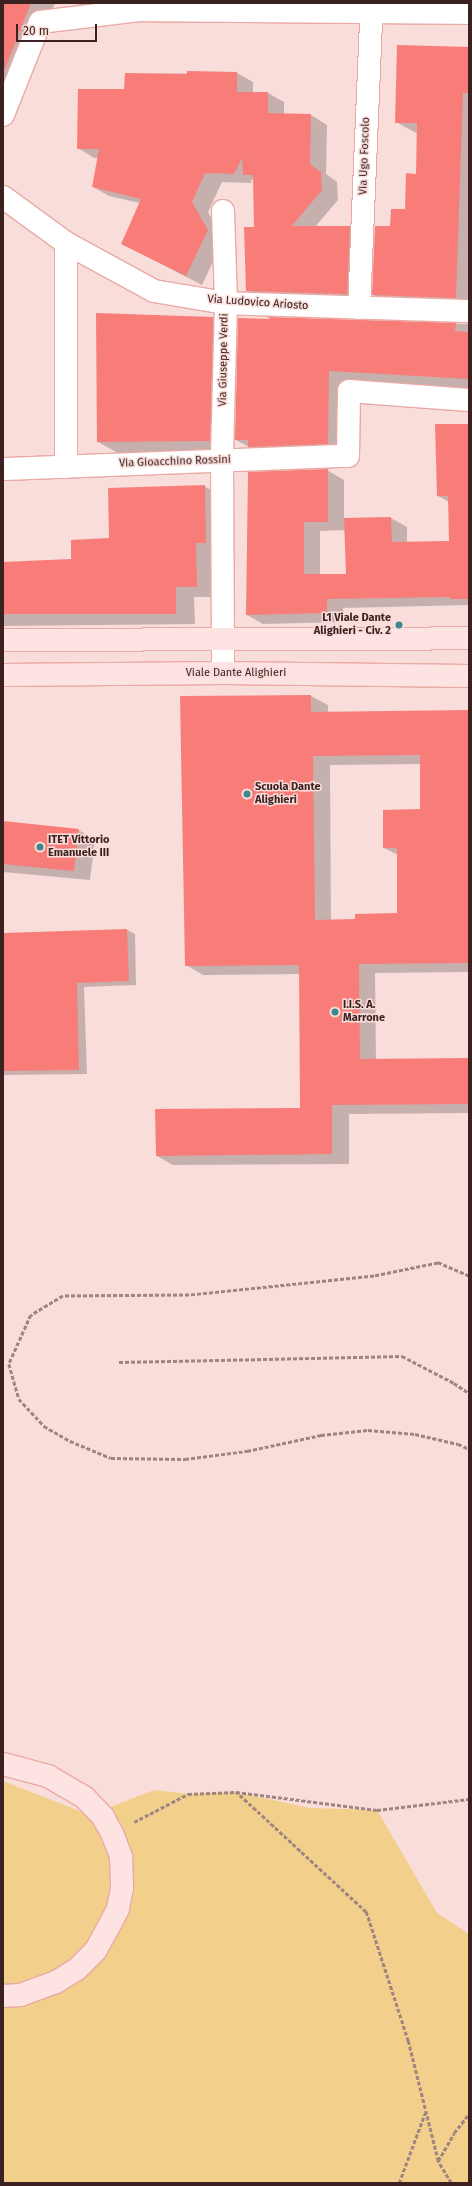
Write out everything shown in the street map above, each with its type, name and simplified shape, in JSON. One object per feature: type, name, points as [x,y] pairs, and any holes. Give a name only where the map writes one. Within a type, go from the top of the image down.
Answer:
[{"type":"street","points":[[3,115],[40,22],[139,10],[224,7],[372,7],[469,13]]},
{"type":"street","name":"Via Ugo Foscolo","points":[[359,308],[372,7]]},
{"type":"street","name":"Via Ludovico Ariosto","points":[[3,197],[66,243],[154,291],[226,303],[469,311]]},
{"type":"street","name":"Via Giuseppe Verdi","points":[[223,211],[226,303],[222,460],[223,673]]},
{"type":"street","points":[[66,243],[66,467]]},
{"type":"street","name":"Via Gioacchino Rossini","points":[[3,468],[348,456],[349,391],[469,400]]},
{"type":"street","points":[[3,640],[469,638]]},
{"type":"street","name":"Viale Dante Alighieri","points":[[3,675],[223,673],[469,676]]},
{"type":"street","points":[[3,1764],[48,1776],[84,1797],[103,1818],[112,1832],[122,1857],[122,1888],[118,1909],[95,1951],[77,1969],[56,1982],[21,1995],[3,1996]]},
{"type":"path","points":[[469,1276],[438,1263],[374,1276],[190,1295],[63,1296],[31,1314],[9,1364],[19,1399],[44,1426],[70,1441],[111,1458],[185,1459],[247,1451],[321,1435],[368,1430],[415,1434],[458,1444],[469,1449]]},
{"type":"path","points":[[119,1362],[402,1356],[454,1383],[469,1393]]},
{"type":"path","points":[[236,1792],[366,1912],[408,2041],[438,2161],[451,2183]]},
{"type":"path","points":[[112,1832],[188,1794],[236,1792],[377,1810],[469,1799]]},
{"type":"path","points":[[399,2183],[425,2113]]},
{"type":"path","points":[[438,2161],[454,2133],[469,2114]]},
{"type":"shaded area","points":[[3,1781],[90,1815],[154,1790],[188,1794],[236,1792],[310,1808],[377,1810],[437,1913],[469,1934],[469,2183],[3,2183]]},
{"type":"building","points":[[3,3],[31,3],[4,71],[3,71]]},
{"type":"building","points":[[397,45],[469,47],[469,93],[463,93],[456,298],[372,295],[375,226],[390,226],[391,209],[405,209],[406,173],[416,174],[417,123],[395,123]]},
{"type":"building","points":[[187,71],[237,72],[237,92],[268,92],[268,113],[311,114],[310,164],[321,172],[322,190],[292,226],[350,226],[347,294],[246,291],[244,227],[254,227],[253,175],[243,175],[242,158],[234,174],[205,173],[192,202],[208,230],[186,276],[121,244],[141,199],[92,187],[99,149],[77,149],[78,89],[124,89],[125,73],[187,74]]},
{"type":"building","points":[[96,313],[213,317],[210,441],[97,442]]},
{"type":"building","points":[[267,317],[456,323],[455,331],[469,332],[469,379],[329,371],[328,444],[248,447],[248,440],[235,440],[238,318],[271,319]]},
{"type":"building","points":[[435,424],[469,424],[469,599],[450,599],[450,597],[327,599],[327,613],[246,615],[248,472],[328,469],[328,522],[304,522],[304,574],[346,574],[344,518],[391,517],[392,542],[449,541],[448,496],[437,496]]},
{"type":"building","points":[[205,485],[206,543],[196,543],[197,587],[176,587],[176,614],[3,614],[3,562],[71,559],[71,540],[109,538],[108,488]]},
{"type":"building","points":[[311,695],[311,712],[469,710],[469,963],[359,964],[360,1059],[469,1058],[469,1104],[332,1105],[332,1154],[156,1156],[155,1109],[300,1108],[299,965],[185,966],[180,696]],"holes":[[[420,755],[420,809],[383,810],[383,848],[397,848],[397,913],[355,914],[355,919],[315,920],[313,756]]]},
{"type":"building","name":"ITET Vittorio Emanuele III","points":[[3,821],[79,829],[74,871],[3,864]]},
{"type":"building","points":[[127,929],[129,981],[77,983],[79,1070],[3,1071],[3,933]]},
{"type":"place","name":"L1 Viale Dante Alighieri - Civ. 2","points":[[399,625]]},
{"type":"place","name":"Scuola Dante Alighieri","points":[[247,794]]},
{"type":"place","name":"ITET Vittorio Emanuele III","points":[[40,847]]},
{"type":"place","name":"I.I.S. A. Marrone","points":[[335,1012]]}]
